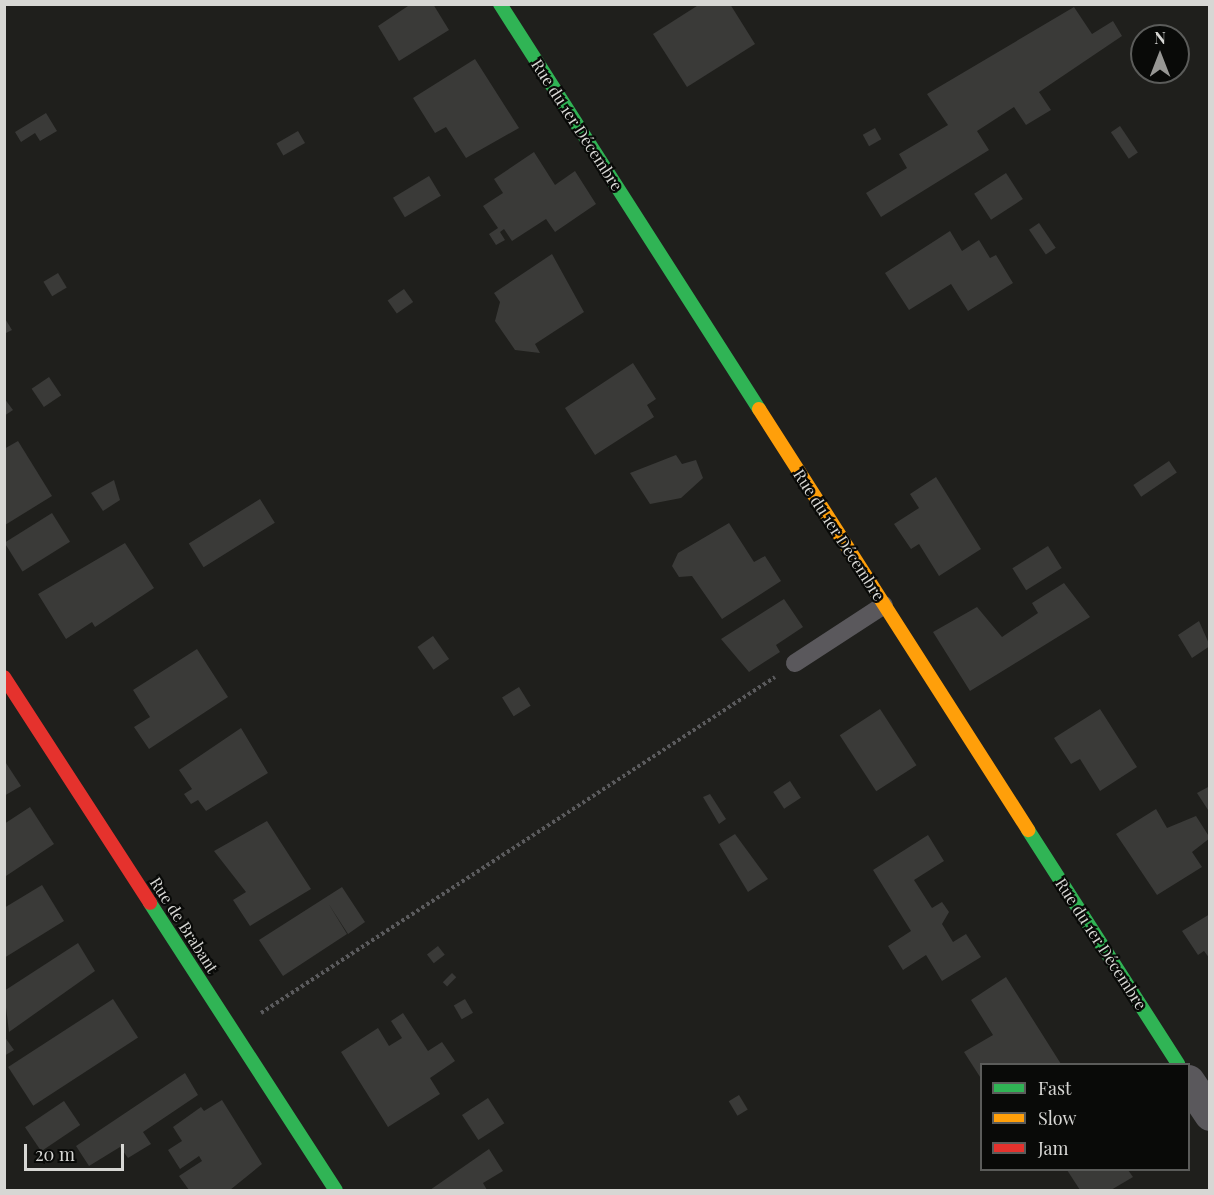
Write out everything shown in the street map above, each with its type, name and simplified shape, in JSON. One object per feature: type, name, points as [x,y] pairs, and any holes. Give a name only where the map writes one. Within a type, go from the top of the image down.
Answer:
[{"type":"street","name":"Rue du 1er Décembre","points":[[500,4],[1177,1063]]},
{"type":"street","name":"Rue de Brabant","points":[[4,676],[336,1191]]},
{"type":"street","points":[[1190,1084],[1209,1114]]},
{"type":"lane","points":[[795,663],[884,605]]},
{"type":"path","points":[[233,1031],[795,663]]},
{"type":"building","points":[[411,4],[433,4],[449,30],[399,61],[378,26]]},
{"type":"building","points":[[700,4],[730,4],[755,44],[687,87],[653,34]]},
{"type":"building","points":[[1074,7],[1092,34],[1113,21],[1122,36],[1039,92],[1051,110],[1026,125],[1014,107],[977,131],[989,150],[881,217],[866,193],[907,168],[899,154],[948,125],[927,94]]},
{"type":"building","points":[[475,59],[519,128],[466,158],[446,127],[435,133],[413,98]]},
{"type":"building","points":[[46,113],[57,131],[40,141],[35,133],[21,142],[15,132]]},
{"type":"building","points":[[1120,126],[1138,153],[1129,159],[1111,132]]},
{"type":"building","points":[[875,128],[881,139],[869,146],[863,135]]},
{"type":"building","points":[[298,131],[305,143],[283,156],[276,144]]},
{"type":"building","points":[[534,152],[555,185],[575,171],[596,204],[555,232],[546,219],[512,241],[504,229],[500,232],[505,240],[496,245],[489,234],[498,228],[483,206],[503,193],[494,179]]},
{"type":"building","points":[[1006,173],[1023,199],[991,220],[974,194]]},
{"type":"building","points":[[429,176],[441,196],[405,217],[393,198]]},
{"type":"building","points":[[1039,223],[1056,248],[1046,255],[1029,230]]},
{"type":"building","points":[[950,231],[962,251],[979,240],[990,258],[996,255],[1013,283],[968,311],[951,284],[909,310],[885,273]]},
{"type":"building","points":[[552,254],[584,312],[535,344],[540,353],[515,350],[495,321],[500,302],[494,293]]},
{"type":"building","points":[[58,273],[67,288],[52,296],[43,282]]},
{"type":"building","points":[[404,289],[413,302],[397,314],[388,300]]},
{"type":"building","points":[[4,317],[12,330],[4,334]]},
{"type":"building","points":[[633,363],[656,399],[647,405],[654,417],[595,455],[565,408]]},
{"type":"building","points":[[49,377],[61,395],[44,407],[32,389]]},
{"type":"building","points":[[4,398],[13,410],[4,416]]},
{"type":"building","points":[[18,441],[52,496],[5,525],[4,449]]},
{"type":"building","points":[[676,455],[682,464],[696,460],[703,478],[681,498],[650,504],[630,473]]},
{"type":"building","points":[[1169,461],[1177,473],[1141,497],[1133,485]]},
{"type":"building","points":[[936,477],[981,549],[939,576],[919,544],[911,549],[894,524],[919,508],[910,494]]},
{"type":"building","points":[[114,480],[120,500],[103,511],[91,493]]},
{"type":"building","points":[[260,499],[275,523],[204,567],[189,544]]},
{"type":"building","points":[[52,513],[70,542],[23,572],[5,543]]},
{"type":"building","points":[[729,523],[754,562],[765,556],[781,581],[722,619],[692,576],[679,577],[672,566],[678,553]]},
{"type":"building","points":[[125,543],[154,588],[95,627],[92,622],[66,639],[38,594]]},
{"type":"building","points":[[1048,546],[1062,568],[1026,590],[1012,568]]},
{"type":"building","points":[[1064,583],[1090,617],[970,691],[933,632],[977,607],[1002,637],[1038,613],[1032,603]]},
{"type":"building","points":[[784,599],[803,627],[776,645],[780,652],[749,672],[721,639]]},
{"type":"building","points":[[1199,621],[1210,646],[1192,658],[1178,635]]},
{"type":"building","points":[[433,636],[449,659],[433,670],[417,647]]},
{"type":"building","points":[[197,649],[228,697],[149,749],[134,727],[150,717],[133,690]]},
{"type":"building","points":[[519,687],[531,706],[514,716],[502,698]]},
{"type":"building","points":[[880,709],[916,765],[876,791],[840,735]]},
{"type":"building","points":[[1100,709],[1137,767],[1100,791],[1080,759],[1071,764],[1054,738]]},
{"type":"building","points":[[241,728],[268,773],[206,811],[198,800],[191,804],[184,794],[192,789],[179,770]]},
{"type":"building","points":[[4,760],[21,786],[4,796]]},
{"type":"building","points":[[790,781],[801,798],[784,809],[773,792]]},
{"type":"building","points":[[1210,786],[1210,813],[1197,793]]},
{"type":"building","points":[[710,794],[726,819],[719,824],[703,797]]},
{"type":"building","points":[[30,807],[54,844],[6,876],[4,824]]},
{"type":"building","points":[[1156,809],[1167,828],[1196,816],[1210,838],[1192,852],[1202,867],[1157,895],[1116,834]]},
{"type":"building","points":[[267,821],[311,889],[250,926],[233,900],[246,892],[214,851]]},
{"type":"building","points":[[735,834],[768,879],[748,892],[719,844]]},
{"type":"building","points":[[928,835],[944,861],[914,880],[932,908],[942,902],[949,912],[942,924],[953,942],[966,934],[981,957],[942,981],[926,955],[903,970],[888,946],[911,931],[873,870]]},
{"type":"building","points":[[42,885],[64,921],[4,958],[4,908]]},
{"type":"building","points":[[342,887],[365,922],[348,934],[328,903],[347,934],[283,976],[259,940]]},
{"type":"building","points":[[1210,914],[1210,959],[1204,951],[1198,955],[1182,931]]},
{"type":"building","points":[[78,943],[95,971],[9,1032],[4,991]]},
{"type":"building","points":[[438,946],[445,955],[434,963],[427,955]]},
{"type":"building","points":[[452,973],[456,977],[447,986],[443,982]]},
{"type":"building","points":[[1006,977],[1060,1063],[980,1063],[980,1077],[964,1052],[993,1035],[971,1000]]},
{"type":"building","points":[[113,999],[138,1038],[33,1106],[8,1067]]},
{"type":"building","points":[[465,999],[473,1013],[462,1019],[454,1006]]},
{"type":"building","points":[[403,1013],[428,1051],[442,1042],[455,1061],[430,1078],[440,1094],[388,1127],[341,1052],[378,1028],[389,1046],[402,1038],[391,1021]]},
{"type":"building","points":[[4,1036],[14,1050],[4,1056]]},
{"type":"building","points":[[185,1073],[198,1095],[143,1132],[151,1144],[128,1158],[120,1147],[89,1166],[76,1146]]},
{"type":"building","points":[[739,1095],[748,1110],[737,1116],[729,1101]]},
{"type":"building","points":[[488,1098],[504,1123],[478,1140],[462,1115]]},
{"type":"building","points":[[222,1100],[262,1164],[230,1190],[189,1190],[179,1176],[202,1161],[199,1156],[180,1169],[168,1150],[182,1141],[173,1127],[201,1107],[204,1111]]},
{"type":"building","points":[[64,1101],[80,1125],[41,1151],[25,1127]]},
{"type":"building","points":[[489,1149],[503,1171],[483,1183],[487,1190],[430,1190]]},
{"type":"building","points":[[1068,1171],[1129,1171],[1133,1177],[1111,1190],[1080,1190]]},
{"type":"traffic: fast","points":[[500,4],[759,409]]},
{"type":"traffic: fast","points":[[1028,830],[1177,1063]]},
{"type":"traffic: fast","points":[[150,903],[336,1190]]},
{"type":"traffic: slow","points":[[759,409],[1028,830]]},
{"type":"traffic: jam","points":[[4,677],[150,903]]}]
